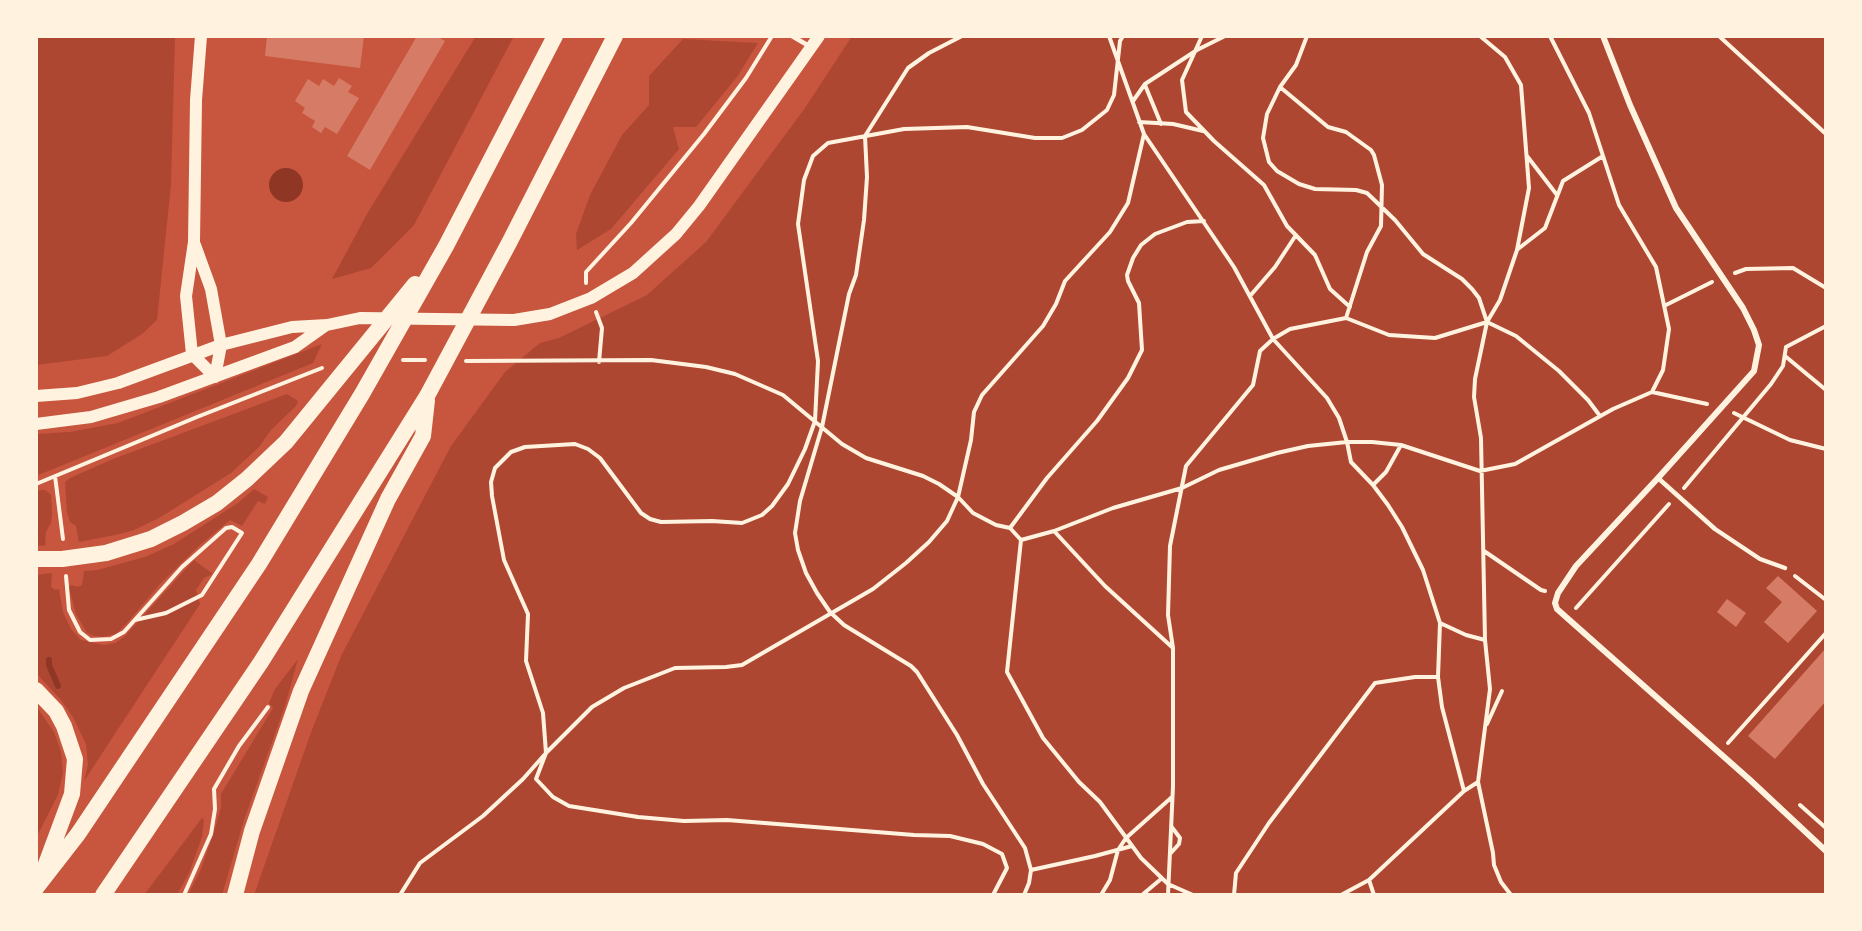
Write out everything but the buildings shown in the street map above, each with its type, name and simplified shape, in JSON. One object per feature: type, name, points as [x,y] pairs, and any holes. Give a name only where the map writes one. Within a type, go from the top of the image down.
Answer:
[{"type":"highway","points":[[37,888],[78,834],[230,611],[362,394],[446,246],[555,36]]},
{"type":"highway","points":[[103,895],[261,662],[427,396],[509,243],[615,36]]},
{"type":"highway","points":[[36,559],[62,559],[106,553],[151,539],[217,503],[247,479],[286,442],[446,246]]},
{"type":"highway","points":[[236,895],[252,831],[301,691],[379,518],[423,436],[427,396]]},
{"type":"highway","points":[[36,690],[56,711],[64,726],[75,759],[72,794],[37,888]]},
{"type":"main road","points":[[201,36],[196,100],[194,242],[186,296],[192,354],[215,377]]},
{"type":"main road","points":[[36,396],[77,393],[118,383],[192,354],[292,327],[327,325],[360,318],[514,320],[550,314],[591,298],[633,273],[676,234],[699,206],[819,36]]},
{"type":"main road","points":[[194,242],[211,290],[221,345],[215,377]]},
{"type":"main road","points":[[36,424],[91,417],[128,408],[295,347],[327,325]]},
{"type":"street","points":[[1603,36],[1630,105],[1676,208],[1743,308],[1759,345],[1754,371],[1584,556],[1558,593],[1555,603],[1557,609],[1749,778],[1826,851]]},
{"type":"lane","points":[[792,36],[811,47]]},
{"type":"lane","points":[[1658,478],[1715,530],[1760,559],[1785,568]]},
{"type":"path","points":[[598,362],[602,328],[585,279],[586,272],[631,223],[704,134],[746,78],[771,36]]},
{"type":"path","points":[[962,36],[929,53],[908,68],[865,136],[867,177],[864,220],[856,274],[849,294],[822,427],[800,501],[795,533],[806,573],[830,612],[844,625],[912,666],[957,735],[983,784],[1025,848],[1031,870],[1024,895]]},
{"type":"path","points":[[1109,36],[1144,134],[1204,221],[1250,296],[1273,339],[1327,398],[1339,418],[1351,462],[1373,485],[1402,527],[1419,562],[1440,623],[1438,677],[1442,707],[1464,791]]},
{"type":"path","points":[[993,895],[1007,868],[1002,854],[983,844],[950,836],[727,820],[684,821],[650,818],[569,806],[553,796],[536,779],[546,753],[543,713],[526,661],[528,614],[504,560],[491,482],[495,468],[511,452],[525,447],[575,444],[588,449],[600,458],[641,513],[650,519],[660,522],[742,523],[762,515],[772,506],[788,484],[805,449],[815,421],[819,361],[798,225],[804,180],[813,156],[828,143],[904,129],[967,127],[1035,138],[1062,138],[1082,130],[1107,110],[1114,95],[1120,41],[1123,36]]},
{"type":"path","points":[[1202,36],[1182,80],[1186,112],[1264,184],[1287,226],[1315,255],[1330,289],[1350,307]]},
{"type":"path","points":[[1133,101],[1145,84],[1197,50],[1225,36]]},
{"type":"path","points":[[1307,36],[1296,65],[1280,87],[1267,114],[1263,138],[1269,162],[1277,171],[1299,184],[1315,189],[1356,189],[1367,193],[1424,254],[1462,279],[1472,289],[1479,298],[1487,322]]},
{"type":"path","points":[[1480,36],[1505,57],[1521,85],[1529,188],[1517,250],[1500,300],[1487,322],[1475,379],[1474,397],[1480,438],[1485,640],[1490,689],[1478,782],[1494,853],[1494,865],[1501,882],[1512,895]]},
{"type":"path","points":[[1550,36],[1588,113],[1619,205],[1656,267],[1669,329],[1663,370],[1652,392]]},
{"type":"path","points":[[1719,36],[1826,134]]},
{"type":"path","points":[[1145,84],[1161,124]]},
{"type":"path","points":[[1280,87],[1328,127],[1346,132],[1371,150],[1382,185],[1381,226],[1367,252],[1346,318]]},
{"type":"path","points":[[1139,122],[1173,124],[1204,131]]},
{"type":"path","points":[[400,895],[420,863],[483,816],[523,779],[592,707],[624,688],[675,668],[726,667],[742,664],[873,589],[929,542],[947,521],[958,497],[971,440],[974,412],[982,395],[1043,326],[1056,304],[1065,281],[1110,232],[1128,203],[1144,134]]},
{"type":"path","points":[[1527,155],[1557,196]]},
{"type":"path","points":[[1517,250],[1545,228],[1563,181],[1603,156]]},
{"type":"path","points":[[1010,528],[1047,478],[1097,421],[1128,378],[1142,350],[1139,303],[1127,275],[1141,245],[1155,234],[1187,222],[1204,221]]},
{"type":"path","points":[[1250,296],[1275,267],[1296,235]]},
{"type":"path","points":[[1664,306],[1721,277],[1746,269],[1793,268],[1826,288]]},
{"type":"path","points":[[1168,895],[1172,797],[1173,648],[1168,615],[1170,546],[1186,466],[1253,386],[1260,351],[1273,339],[1290,329],[1346,318],[1389,335],[1435,338],[1487,322],[1516,336],[1559,371],[1588,400],[1600,416]]},
{"type":"path","points":[[1575,609],[1677,495],[1771,384],[1783,366],[1786,347],[1826,326]]},
{"type":"path","points":[[1785,356],[1826,390]]},
{"type":"path","points":[[397,360],[431,360]]},
{"type":"path","points":[[465,361],[651,360],[706,367],[735,374],[783,395],[842,444],[866,458],[923,476],[958,497],[973,513],[996,525],[1010,528],[1021,540],[1007,672],[1043,738],[1078,782],[1100,802],[1146,865],[1168,884],[1193,895]]},
{"type":"path","points":[[36,484],[326,367]]},
{"type":"path","points":[[1021,540],[1054,531],[1113,508],[1182,488],[1219,470],[1308,446],[1347,442],[1401,445],[1480,471],[1515,464],[1600,416],[1652,392],[1721,407],[1790,440],[1826,449]]},
{"type":"path","points":[[1373,485],[1386,472],[1401,445]]},
{"type":"path","points":[[56,476],[63,539]]},
{"type":"path","points":[[66,576],[69,610],[75,626],[86,637],[96,641],[111,639],[124,632],[182,567],[226,528],[232,527],[242,533],[202,595],[166,613],[135,620]]},
{"type":"path","points":[[1054,531],[1106,586],[1173,648]]},
{"type":"path","points":[[1483,551],[1541,590],[1558,593]]},
{"type":"path","points":[[1785,568],[1826,600]]},
{"type":"path","points":[[1440,623],[1466,635],[1485,640]]},
{"type":"path","points":[[1728,743],[1826,633]]},
{"type":"path","points":[[1234,895],[1236,873],[1269,823],[1375,683],[1415,677],[1438,677]]},
{"type":"path","points":[[1485,727],[1502,691]]},
{"type":"path","points":[[184,895],[211,834],[214,789],[239,746],[268,707]]},
{"type":"path","points":[[1341,895],[1369,880],[1464,791],[1478,782]]},
{"type":"path","points":[[1101,895],[1110,880],[1118,850],[1126,838],[1172,797]]},
{"type":"path","points":[[1169,854],[1179,844],[1180,838],[1171,826]]},
{"type":"path","points":[[1031,870],[1132,846]]},
{"type":"path","points":[[1142,895],[1161,879]]},
{"type":"path","points":[[1369,880],[1374,895]]},
{"type":"shaded area","points":[[36,36],[175,36],[171,185],[157,320],[142,334],[107,356],[36,365]]},
{"type":"shaded area","points":[[476,36],[514,36],[414,225],[371,268],[332,279],[367,214]]},
{"type":"shaded area","points":[[852,36],[1826,36],[1826,895],[254,895],[310,735],[341,656],[451,446],[505,372],[540,343],[559,338],[647,295],[706,242],[805,108]]},
{"type":"shaded area","points":[[683,39],[758,43],[737,77],[696,127],[673,127],[679,149],[611,229],[577,250],[576,234],[590,195],[622,135],[649,105],[649,76]]},
{"type":"shaded area","points":[[286,168],[298,173],[303,185],[298,197],[286,202],[274,197],[269,185],[274,173]]},
{"type":"shaded area","points":[[322,344],[313,363],[36,476],[36,434],[70,432],[118,423]]},
{"type":"shaded area","points":[[287,394],[298,401],[296,406],[271,430],[259,447],[231,473],[159,518],[134,530],[79,542],[76,526],[70,522],[67,512],[65,482],[70,478],[113,459]]},
{"type":"shaded area","points":[[254,489],[268,497],[265,504],[258,501],[242,526],[230,520],[200,545],[161,583],[116,634],[103,637],[87,633],[76,614],[69,588],[71,585],[78,587],[82,585],[84,571],[97,570],[145,557],[174,544],[238,503]]},
{"type":"shaded area","points":[[45,490],[51,495],[51,523],[46,532],[45,546],[36,545],[36,492]]},
{"type":"shaded area","points":[[194,560],[213,574],[204,578],[196,590],[200,604],[84,781],[88,765],[86,744],[73,717],[36,673],[36,575],[52,573],[51,587],[55,590],[59,589],[63,612],[71,629],[81,640],[104,645],[115,643],[124,637]]},
{"type":"shaded area","points":[[298,659],[285,706],[244,820],[222,895],[188,895],[201,869],[214,832],[221,807],[221,794],[273,708],[269,703],[275,689]]},
{"type":"shaded area","points":[[36,706],[54,732],[61,752],[63,773],[58,795],[36,838]]},
{"type":"shaded area","points":[[202,818],[204,820],[202,837],[189,873],[177,895],[144,895]]},
{"type":"waterway","points":[[49,660],[58,686]]}]
